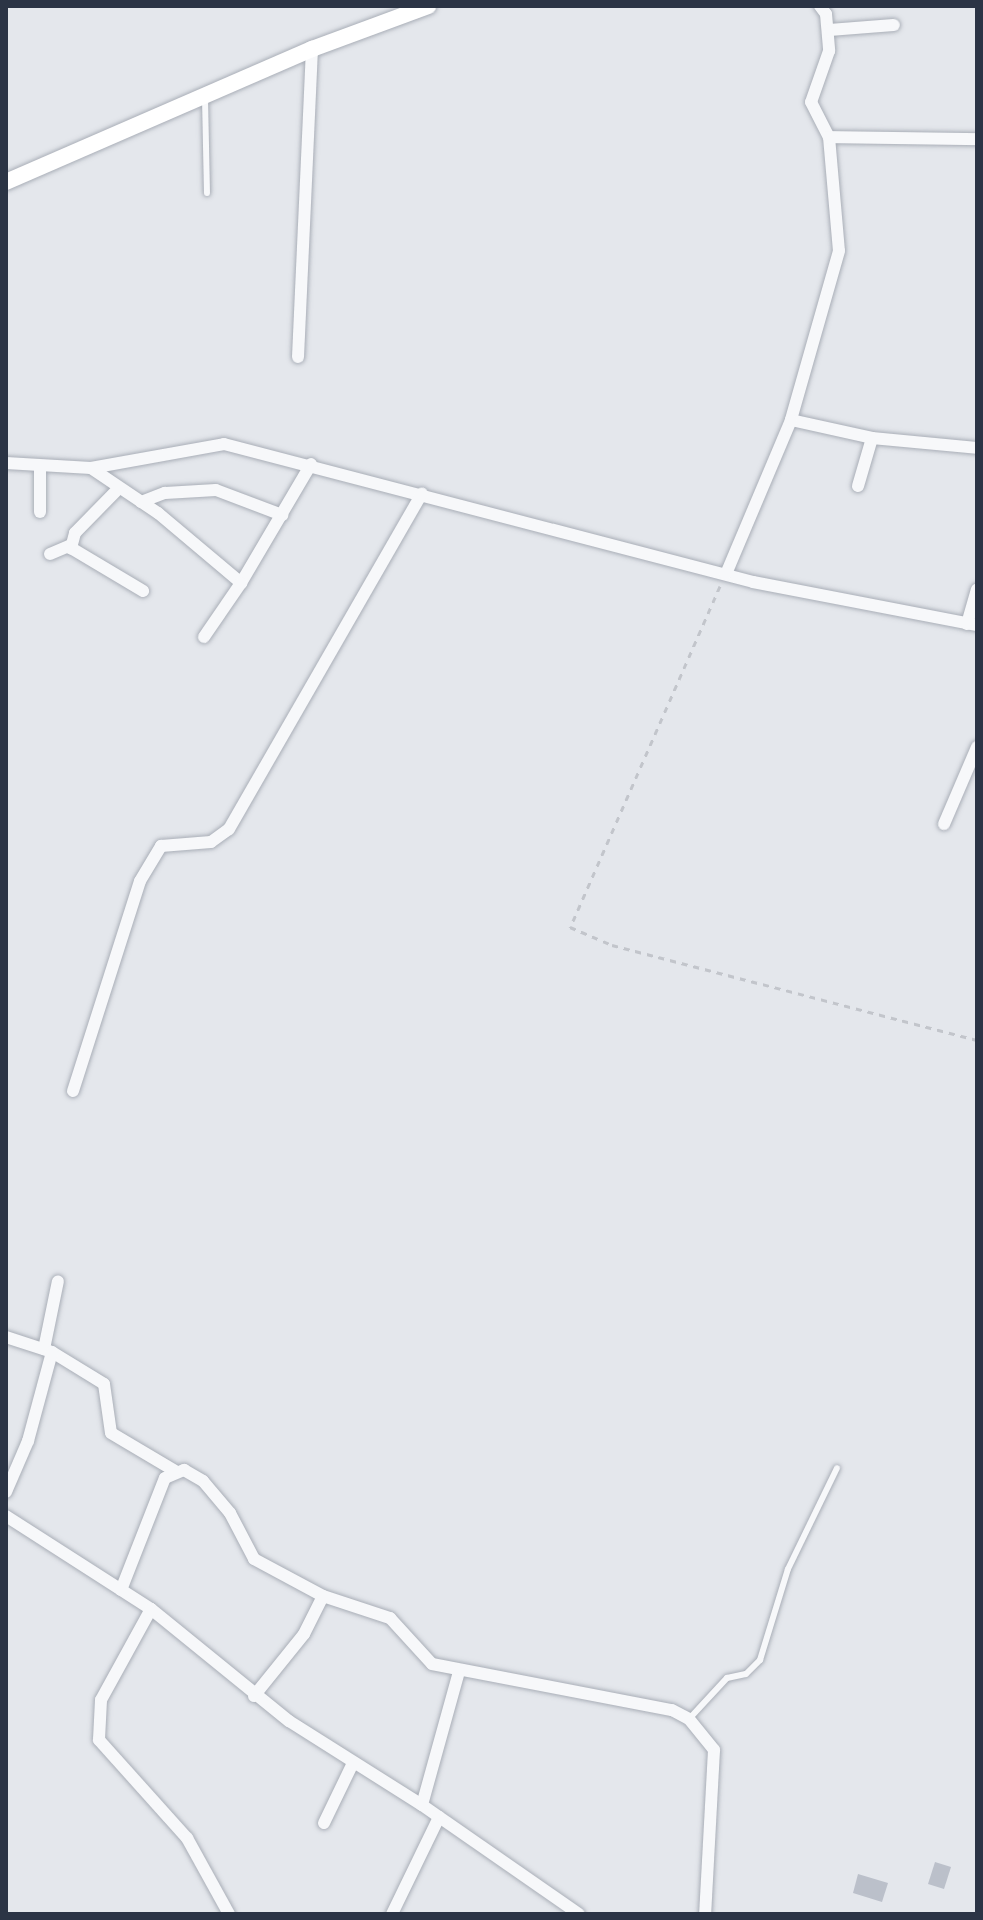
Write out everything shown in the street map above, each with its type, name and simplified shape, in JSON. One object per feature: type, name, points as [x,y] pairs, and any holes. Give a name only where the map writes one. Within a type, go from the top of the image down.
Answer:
[{"type":"street","points":[[6,182],[312,49],[428,6]]},
{"type":"street","points":[[726,574],[791,420],[839,251],[829,137],[811,102],[827,62],[829,30],[820,6]]},
{"type":"street","points":[[829,30],[894,25]]},
{"type":"street","points":[[298,357],[312,49]]},
{"type":"street","points":[[829,137],[977,139]]},
{"type":"street","points":[[791,420],[872,438],[977,448]]},
{"type":"street","points":[[858,486],[872,438]]},
{"type":"street","points":[[6,463],[91,468],[209,444],[311,464],[726,574],[972,624],[977,589]]},
{"type":"street","points":[[204,637],[241,583],[311,464]]},
{"type":"street","points":[[40,466],[40,512]]},
{"type":"street","points":[[91,468],[141,502],[241,583]]},
{"type":"street","points":[[119,488],[75,533],[71,545],[75,554],[143,591]]},
{"type":"street","points":[[141,502],[165,493],[216,490],[282,515]]},
{"type":"street","points":[[73,1091],[140,881],[161,846],[211,842],[229,829],[422,494]]},
{"type":"street","points":[[50,554],[71,545]]},
{"type":"street","points":[[944,824],[977,747]]},
{"type":"street","points":[[6,1492],[28,1441],[48,1351],[58,1281]]},
{"type":"street","points":[[6,1337],[48,1351],[104,1384],[111,1433],[175,1471]]},
{"type":"street","points":[[121,1590],[165,1478],[175,1471],[184,1470],[203,1481],[230,1513],[254,1559],[323,1596],[390,1618],[432,1664],[459,1672],[657,1707],[689,1719],[714,1750],[705,1914]]},
{"type":"street","points":[[8,1522],[151,1609],[254,1696],[422,1805],[576,1914]]},
{"type":"street","points":[[254,1696],[304,1634],[323,1596]]},
{"type":"street","points":[[151,1609],[101,1700],[99,1740],[187,1838],[229,1914]]},
{"type":"street","points":[[422,1805],[459,1672]]},
{"type":"street","points":[[324,1823],[353,1763]]},
{"type":"street","points":[[392,1914],[439,1817]]},
{"type":"lane","points":[[205,95],[207,193]]},
{"type":"lane","points":[[689,1719],[727,1678],[746,1674],[760,1660],[788,1569],[837,1468]]},
{"type":"path","points":[[726,574],[570,927],[612,945],[977,1040]]},
{"type":"building","points":[[935,1862],[951,1867],[944,1889],[928,1884]]},
{"type":"building","points":[[858,1874],[888,1883],[882,1902],[853,1893]]}]
